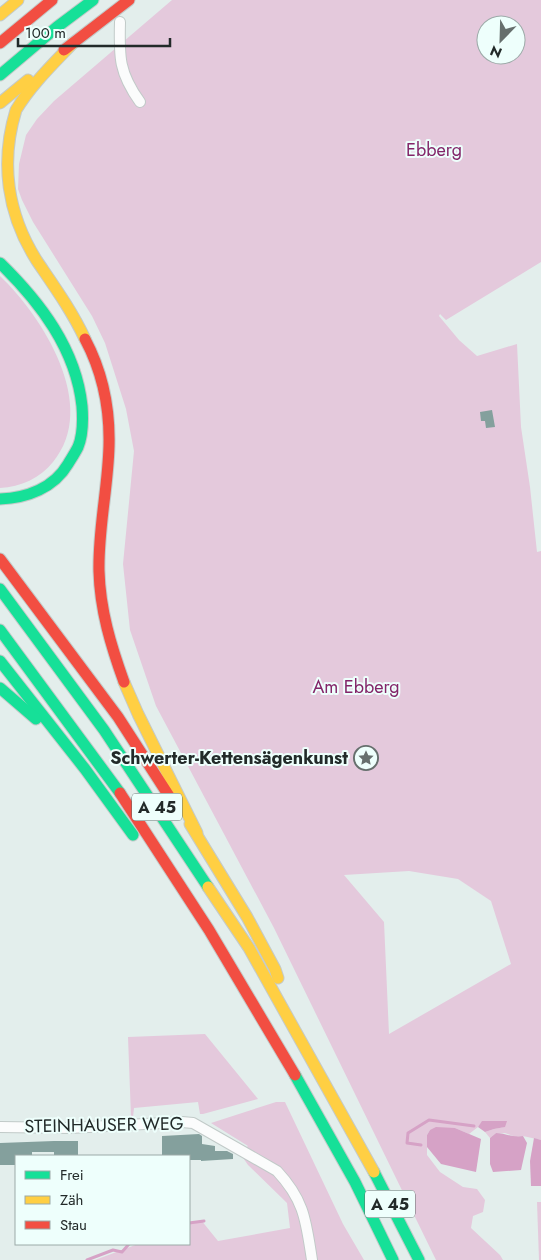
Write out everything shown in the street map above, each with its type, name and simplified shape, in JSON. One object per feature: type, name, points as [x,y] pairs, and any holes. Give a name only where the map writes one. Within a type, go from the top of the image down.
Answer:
[{"type":"highway","points":[[0,15],[18,0]]},
{"type":"highway","points":[[0,43],[52,0]]},
{"type":"highway","points":[[0,75],[57,27],[93,0]]},
{"type":"highway","points":[[0,104],[73,43],[129,0]]},
{"type":"highway","points":[[73,43],[33,86],[15,110],[8,127],[1,160],[4,193],[10,212],[24,238],[79,327],[90,348],[100,375],[106,401],[108,439],[99,560],[100,590],[105,618],[111,645],[130,696],[179,792],[197,833]]},
{"type":"highway","points":[[0,263],[31,296],[53,326],[68,354],[79,383],[84,416],[83,434],[79,448],[74,459],[57,478],[31,495],[21,498],[0,499]]},
{"type":"highway","points":[[0,559],[118,717],[170,797],[197,833],[276,969],[286,1014]]},
{"type":"highway","name":"A 45","points":[[0,589],[104,730],[249,948],[362,1148],[419,1260]]},
{"type":"highway","name":"A 45","points":[[0,630],[121,794],[209,930],[305,1091],[355,1182],[391,1260]]},
{"type":"highway","points":[[0,661],[109,800],[212,952],[301,1103],[358,1210],[391,1260]]},
{"type":"highway","points":[[0,688],[37,720],[109,800]]},
{"type":"street","points":[[120,22],[119,49],[122,71],[129,87],[140,102]]},
{"type":"street","name":"STEINHAUSER WEG","points":[[0,1127],[80,1127],[182,1122],[199,1125],[277,1171],[287,1181],[300,1201],[304,1212],[312,1260]]},
{"type":"green space","name":"Am Ebberg","points":[[172,0],[541,0],[541,262],[446,320],[440,314],[439,316],[459,340],[477,356],[517,344],[521,427],[537,552],[541,551],[541,1140],[523,1136],[516,1137],[505,1133],[496,1133],[490,1138],[485,1132],[504,1127],[506,1121],[483,1121],[469,1134],[455,1128],[430,1130],[427,1135],[427,1155],[440,1172],[463,1187],[477,1189],[485,1200],[483,1212],[473,1216],[471,1228],[503,1260],[436,1260],[274,928],[156,706],[130,630],[123,564],[134,451],[126,409],[105,343],[92,316],[33,222],[18,189],[19,164],[26,135],[37,119],[54,101]],"holes":[[[409,871],[458,879],[491,901],[511,964],[389,1034],[384,922],[344,875]]]},
{"type":"green space","points":[[0,276],[33,314],[48,338],[60,363],[68,389],[70,415],[66,440],[48,468],[23,484],[0,488]]},
{"type":"green space","points":[[205,1034],[258,1099],[203,1114],[200,1114],[198,1102],[134,1108],[133,1117],[131,1117],[128,1037]]},
{"type":"green space","points":[[276,1102],[285,1102],[343,1224],[364,1260],[95,1260],[135,1245],[190,1245],[190,1224],[201,1220],[218,1241],[290,1228],[287,1203],[248,1165],[239,1152],[248,1146],[211,1123]]},
{"type":"green space","points":[[537,1202],[541,1202],[541,1260],[539,1260]]},
{"type":"shaded area","points":[[482,1121],[507,1121],[505,1127],[485,1132],[478,1127]]},
{"type":"shaded area","points":[[436,1127],[455,1128],[481,1139],[476,1172],[441,1164],[427,1147],[427,1135],[430,1130]]},
{"type":"shaded area","points":[[496,1133],[523,1136],[527,1143],[521,1170],[493,1172],[490,1164],[490,1138]]},
{"type":"shaded area","points":[[534,1138],[541,1140],[541,1186],[531,1186],[530,1161]]},
{"type":"building","points":[[492,410],[495,427],[486,428],[485,421],[481,421],[480,412]]},
{"type":"building","points":[[199,1134],[202,1136],[202,1144],[215,1146],[215,1151],[227,1151],[233,1154],[233,1159],[201,1161],[190,1160],[190,1155],[162,1155],[162,1136]]},
{"type":"building","points":[[78,1141],[78,1155],[54,1155],[54,1152],[32,1152],[32,1155],[15,1155],[15,1165],[0,1165],[0,1143]]},
{"type":"waterway","points":[[421,1145],[407,1143],[408,1133],[429,1120],[474,1126]]},
{"type":"waterway","points":[[190,1223],[204,1221]]},
{"type":"waterway","points":[[87,1260],[113,1250],[122,1252],[128,1245]]},
{"type":"traffic: fast","points":[[0,75],[57,27],[93,0]]},
{"type":"traffic: fast","points":[[0,263],[29,294],[54,328],[72,365],[82,406],[80,442],[62,472],[47,485],[30,494],[0,499]]},
{"type":"traffic: fast","points":[[0,589],[104,730],[208,887]]},
{"type":"traffic: fast","points":[[0,630],[120,793]]},
{"type":"traffic: fast","points":[[0,661],[85,769],[133,835]]},
{"type":"traffic: fast","points":[[0,688],[36,719]]},
{"type":"traffic: fast","points":[[295,1075],[355,1182],[393,1260]]},
{"type":"traffic: fast","points":[[374,1172],[419,1260]]},
{"type":"traffic: slow","points":[[0,15],[18,0]]},
{"type":"traffic: slow","points":[[73,43],[35,83],[16,110],[8,149],[8,168],[13,206],[27,243],[69,309],[85,339]]},
{"type":"traffic: slow","points":[[0,103],[28,80]]},
{"type":"traffic: slow","points":[[124,682],[197,833]]},
{"type":"traffic: slow","points":[[190,824],[247,917],[278,978]]},
{"type":"traffic: slow","points":[[208,887],[249,948],[374,1172]]},
{"type":"traffic: jam","points":[[0,43],[52,0]]},
{"type":"traffic: jam","points":[[64,50],[129,0]]},
{"type":"traffic: jam","points":[[85,339],[100,377],[108,418],[109,446],[99,571],[101,600],[107,628],[124,682]]},
{"type":"traffic: jam","points":[[0,559],[118,717],[169,796]]},
{"type":"traffic: jam","points":[[120,793],[209,930],[295,1075]]},
{"type":"place","name":"Schwerter-Kettensägenkunst","points":[[366,758]]},
{"type":"park label","name":"Ebberg","points":[[434,150]]}]
